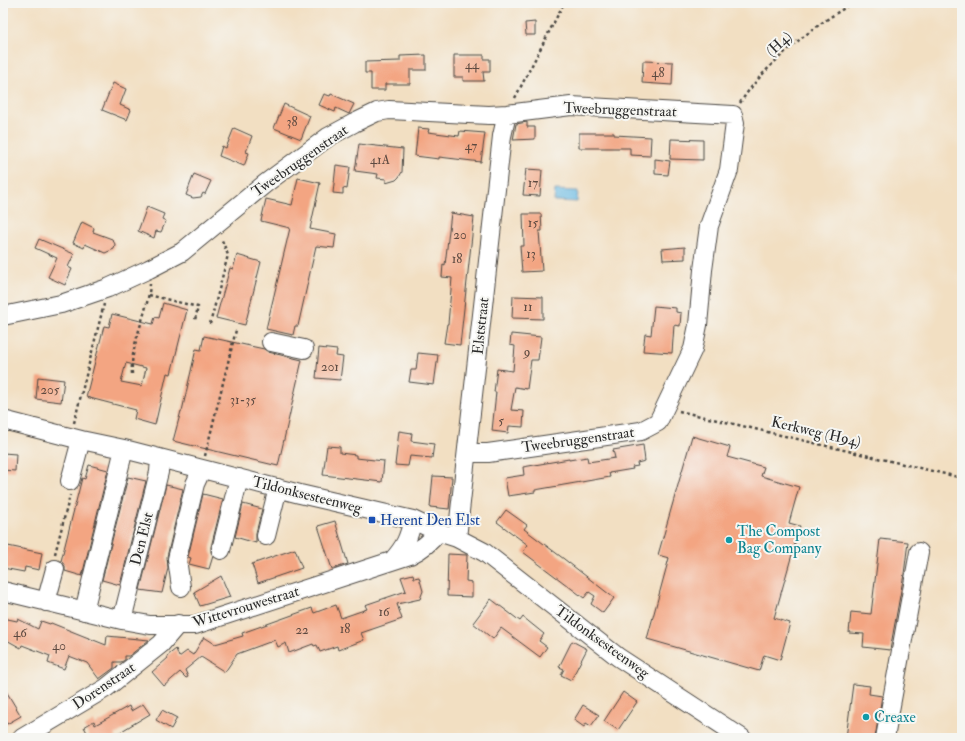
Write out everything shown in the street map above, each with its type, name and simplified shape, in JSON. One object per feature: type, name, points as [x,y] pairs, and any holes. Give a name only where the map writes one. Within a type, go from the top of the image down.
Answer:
[{"type":"street","name":"Tweebruggenstraat","points":[[3,316],[60,304],[108,288],[182,252],[277,174],[328,137],[354,122],[377,112],[389,110],[489,115],[571,106],[732,115],[735,123],[729,170],[709,226],[698,325],[693,349],[658,422],[642,431],[488,453],[467,453]]},
{"type":"street","name":"Elststraat","points":[[457,538],[502,136],[507,114]]},
{"type":"street","points":[[271,342],[304,350]]},
{"type":"street","name":"Tildonksesteenweg","points":[[3,420],[413,520],[438,532],[457,538],[484,552],[618,657],[742,738]]},
{"type":"street","points":[[70,481],[76,439]]},
{"type":"street","points":[[84,611],[124,449]]},
{"type":"street","name":"Den Elst","points":[[122,620],[159,472],[160,458]]},
{"type":"street","points":[[181,587],[177,559],[195,484],[202,469]]},
{"type":"street","points":[[221,550],[239,478]]},
{"type":"street","points":[[266,536],[278,488]]},
{"type":"street","points":[[393,560],[403,549],[408,540],[413,520]]},
{"type":"street","name":"Wittevrouwestraat","points":[[3,591],[122,620],[150,625],[196,625],[410,555],[422,549],[438,532]]},
{"type":"street","points":[[885,738],[919,552]]},
{"type":"street","points":[[46,602],[54,569]]},
{"type":"street","name":"Dorenstraat","points":[[22,738],[106,688],[161,644],[178,624]]},
{"type":"path","points":[[507,114],[564,3]]},
{"type":"path","name":"(H4)","points":[[732,115],[746,94],[778,59],[815,28],[853,3]]},
{"type":"path","points":[[210,324],[228,255],[215,224]]},
{"type":"path","points":[[132,374],[131,361],[149,295],[149,269]]},
{"type":"path","points":[[76,439],[108,288]]},
{"type":"path","points":[[149,295],[198,307],[195,320]]},
{"type":"path","points":[[202,469],[236,330]]},
{"type":"path","name":"Kerkweg (H94)","points":[[665,408],[962,478]]},
{"type":"path","points":[[54,569],[52,567],[73,483],[70,481]]},
{"type":"water","points":[[555,190],[578,191],[577,202],[554,201]]},
{"type":"building","points":[[535,22],[535,35],[526,35],[525,23]]},
{"type":"building","points":[[426,55],[426,70],[410,70],[410,84],[385,84],[385,90],[371,90],[371,73],[365,73],[365,62],[400,61],[400,56]]},
{"type":"building","points":[[454,55],[484,55],[484,59],[490,59],[490,72],[483,72],[484,81],[463,81],[463,77],[454,77]]},
{"type":"building","points":[[643,61],[673,62],[672,85],[642,83]]},
{"type":"building","points":[[113,83],[126,89],[120,105],[131,110],[127,120],[102,110]]},
{"type":"building","points":[[324,94],[330,96],[331,94],[354,104],[349,114],[336,108],[335,112],[319,105]]},
{"type":"building","points":[[284,104],[310,116],[301,139],[274,128]]},
{"type":"building","points":[[527,122],[527,127],[535,127],[535,139],[513,140],[516,124]]},
{"type":"building","points":[[234,128],[252,136],[246,152],[249,153],[244,166],[219,156],[222,146],[226,148]]},
{"type":"building","points":[[418,128],[429,129],[428,132],[459,136],[460,131],[485,133],[481,162],[415,156]]},
{"type":"building","points":[[579,133],[614,133],[614,135],[651,137],[650,156],[630,155],[630,148],[579,148]]},
{"type":"building","points":[[671,139],[703,140],[703,160],[670,159]]},
{"type":"building","points":[[359,144],[403,149],[402,172],[399,177],[396,180],[386,183],[386,179],[377,178],[378,174],[355,171]]},
{"type":"building","points":[[655,159],[670,161],[668,175],[655,174]]},
{"type":"building","points":[[336,165],[350,167],[347,189],[343,188],[343,194],[333,193]]},
{"type":"building","points":[[526,169],[542,170],[540,196],[523,195]]},
{"type":"building","points":[[194,174],[211,181],[205,194],[203,193],[201,197],[193,198],[186,195]]},
{"type":"building","points":[[298,178],[320,183],[310,229],[336,234],[334,248],[316,246],[298,326],[295,326],[293,335],[266,329],[290,228],[261,221],[266,199],[292,205]]},
{"type":"building","points":[[147,207],[164,214],[162,219],[166,221],[161,232],[156,231],[154,238],[138,231]]},
{"type":"building","points":[[451,213],[474,217],[460,345],[444,343],[448,324],[452,278],[442,277],[443,264],[445,265]]},
{"type":"building","points":[[523,214],[541,214],[542,231],[539,231],[542,271],[522,272],[520,246],[524,246]]},
{"type":"building","points":[[82,222],[94,228],[93,232],[112,239],[115,244],[114,249],[105,253],[85,244],[84,248],[73,243]]},
{"type":"building","points":[[39,239],[74,254],[68,267],[72,269],[65,285],[48,277],[57,258],[35,248]]},
{"type":"building","points":[[685,247],[685,259],[663,260],[662,249]]},
{"type":"building","points":[[237,255],[261,262],[245,325],[216,318],[230,268],[233,269]]},
{"type":"building","points":[[513,296],[543,297],[543,319],[512,318]]},
{"type":"building","points":[[163,303],[187,310],[171,374],[167,373],[155,425],[134,419],[136,410],[86,397],[104,326],[109,327],[112,314],[153,324],[155,317],[159,318]],"holes":[[[126,363],[146,368],[142,386],[121,382]]]},
{"type":"building","points":[[654,306],[676,308],[676,312],[681,313],[680,326],[674,325],[672,353],[643,351],[645,334],[651,335]]},
{"type":"building","points":[[511,334],[541,337],[538,360],[531,360],[527,389],[515,387],[511,410],[524,411],[523,427],[509,426],[508,433],[492,431],[497,369],[513,371],[515,346],[510,345]]},
{"type":"building","points":[[204,336],[264,349],[268,352],[302,360],[278,466],[173,441],[182,411],[196,349],[201,350]]},
{"type":"building","points":[[319,348],[337,350],[336,356],[343,357],[340,380],[316,378]]},
{"type":"building","points":[[418,353],[438,355],[434,385],[409,382],[411,370],[416,370]]},
{"type":"building","points":[[38,377],[64,380],[61,402],[36,399]]},
{"type":"building","points":[[399,431],[412,433],[411,441],[434,444],[432,458],[410,456],[408,466],[395,465]]},
{"type":"building","name":"The Compost Bag Company","points":[[692,436],[730,447],[727,457],[764,467],[761,476],[799,487],[789,523],[800,526],[774,618],[790,623],[780,660],[764,655],[759,671],[647,639],[669,558],[658,555]]},
{"type":"building","points":[[643,445],[645,461],[637,463],[638,466],[632,467],[633,469],[609,473],[610,477],[508,496],[505,478],[524,475],[523,467],[587,457],[588,462],[615,458],[613,450]]},
{"type":"building","points":[[327,446],[340,447],[340,453],[356,455],[356,458],[384,461],[382,482],[323,475]]},
{"type":"building","points":[[3,453],[16,454],[15,471],[3,470]]},
{"type":"building","points":[[89,465],[108,470],[82,576],[65,571],[65,566],[61,561],[82,478],[85,479]]},
{"type":"building","points":[[433,476],[452,477],[449,509],[430,507]]},
{"type":"building","points":[[128,477],[146,481],[120,585],[102,580]]},
{"type":"building","points":[[166,485],[183,489],[167,557],[168,568],[162,593],[140,590]]},
{"type":"building","points":[[203,494],[223,499],[211,547],[213,556],[209,569],[189,564],[191,558],[188,557]]},
{"type":"building","points":[[243,504],[262,509],[256,533],[256,543],[235,537]]},
{"type":"building","points":[[506,510],[527,525],[524,529],[614,598],[603,613],[591,604],[595,596],[589,592],[584,598],[523,552],[528,545],[497,522]]},
{"type":"building","points":[[335,521],[348,564],[332,569],[318,526]]},
{"type":"building","points":[[880,539],[908,542],[904,574],[890,650],[863,647],[864,634],[849,633],[851,612],[871,614]]},
{"type":"building","points":[[3,545],[42,553],[39,570],[25,567],[24,572],[3,568]]},
{"type":"building","points":[[295,549],[302,568],[258,583],[252,564]]},
{"type":"building","points":[[448,554],[467,555],[466,581],[472,582],[472,597],[447,596]]},
{"type":"building","points":[[413,574],[414,578],[419,577],[423,591],[420,599],[397,604],[402,619],[361,633],[364,640],[338,650],[337,646],[320,652],[317,645],[314,646],[313,644],[289,653],[286,643],[278,647],[275,640],[237,654],[225,672],[201,657],[185,670],[188,677],[186,678],[180,672],[164,686],[152,672],[176,649],[179,657],[187,651],[193,655],[204,637],[215,644],[243,636],[242,633],[312,608],[314,613],[336,605],[341,618],[367,609],[365,605],[406,591],[401,577]]},
{"type":"building","points":[[221,576],[230,597],[200,606],[194,592]]},
{"type":"building","points":[[491,599],[520,621],[523,617],[544,634],[539,641],[547,647],[540,657],[501,628],[493,639],[473,623]]},
{"type":"building","points":[[3,618],[17,621],[18,619],[38,629],[41,621],[51,623],[106,645],[107,636],[149,640],[129,656],[125,656],[125,660],[121,662],[114,662],[114,668],[99,679],[87,663],[69,656],[64,669],[48,663],[50,656],[22,645],[21,648],[3,638]]},
{"type":"building","points":[[572,641],[587,649],[571,680],[561,675],[564,669],[559,667]]},
{"type":"building","name":"Creaxe","points":[[853,684],[870,686],[869,694],[882,696],[875,738],[846,738]]},
{"type":"building","points":[[3,686],[21,716],[7,724],[3,717]]},
{"type":"building","points":[[623,692],[637,702],[618,730],[604,721]]},
{"type":"building","points":[[143,704],[150,714],[115,735],[117,738],[90,738],[84,727],[94,721],[95,725],[129,706],[131,711]]},
{"type":"building","points":[[583,705],[599,715],[591,726],[586,723],[584,727],[574,720]]},
{"type":"building","points":[[162,710],[177,718],[171,729],[156,720]]},
{"type":"place","name":"Herent Den Elst","points":[[372,520]]},
{"type":"place","name":"The Compost Bag Company","points":[[729,540]]},
{"type":"place","name":"Creaxe","points":[[866,717]]}]
